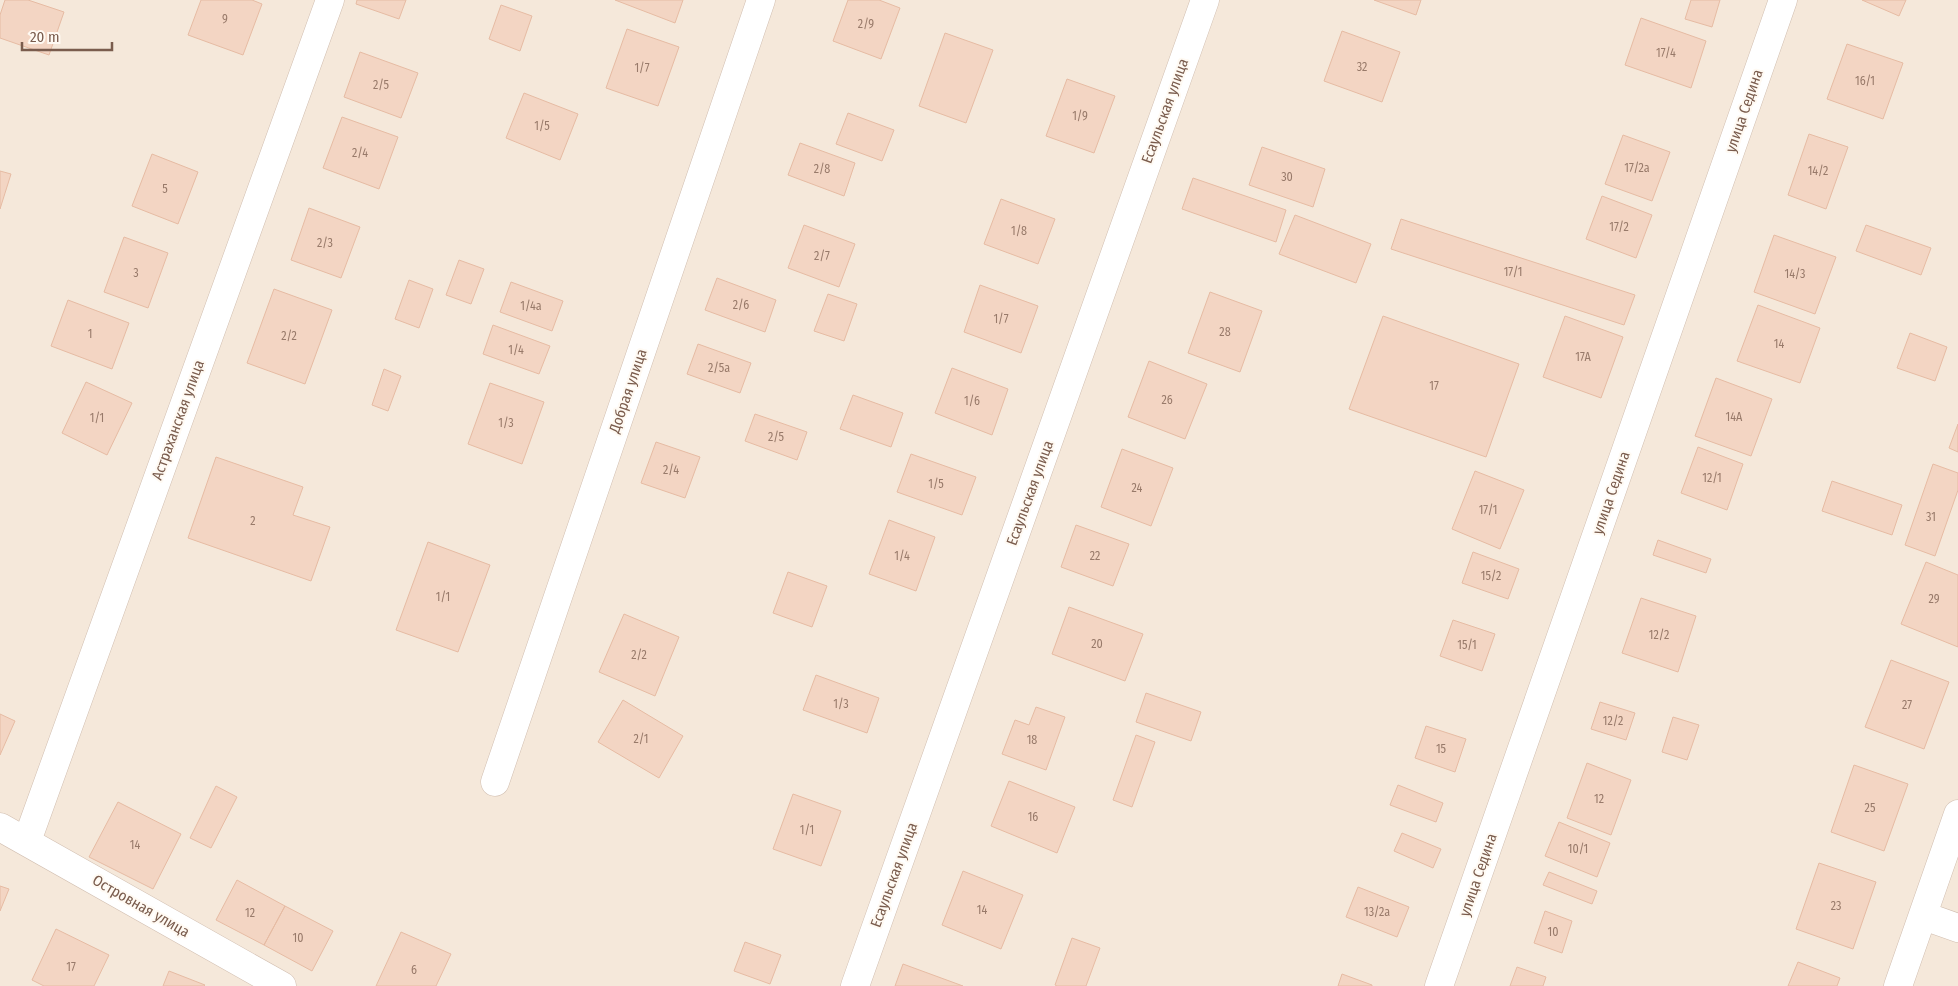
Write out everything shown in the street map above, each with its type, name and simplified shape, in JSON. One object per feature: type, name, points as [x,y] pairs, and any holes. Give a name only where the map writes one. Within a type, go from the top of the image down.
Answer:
[{"type":"street","name":"Астраханская улица","points":[[27,841],[330,0]]},
{"type":"street","name":"Добрая улица","points":[[495,782],[761,0]]},
{"type":"street","name":"Есаульская улица","points":[[854,986],[1205,0]]},
{"type":"street","name":"улица Седина","points":[[1439,986],[1783,0]]},
{"type":"street","points":[[1898,986],[1958,814]]},
{"type":"street","name":"Островная улица","points":[[0,827],[282,986]]},
{"type":"street","points":[[1924,916],[1958,928]]},
{"type":"shaded area","points":[[0,0],[1958,0],[1958,986],[0,986]]},
{"type":"building","points":[[5,0],[28,0],[64,12],[49,55],[0,38],[0,15]]},
{"type":"building","points":[[201,0],[252,0],[262,4],[243,55],[188,35]]},
{"type":"building","points":[[357,0],[406,0],[399,19],[356,4]]},
{"type":"building","points":[[615,0],[683,0],[675,23]]},
{"type":"building","points":[[848,0],[879,0],[900,8],[881,59],[833,41]]},
{"type":"building","points":[[1374,0],[1421,0],[1416,15]]},
{"type":"building","points":[[1691,0],[1720,0],[1712,27],[1685,19]]},
{"type":"building","points":[[1862,0],[1906,0],[1899,16]]},
{"type":"building","points":[[501,5],[532,16],[520,51],[489,39]]},
{"type":"building","points":[[1641,18],[1706,41],[1691,88],[1625,65]]},
{"type":"building","points":[[627,29],[679,47],[658,106],[606,88]]},
{"type":"building","points":[[1342,31],[1400,52],[1382,102],[1324,81]]},
{"type":"building","points":[[945,33],[993,50],[966,123],[919,106]]},
{"type":"building","points":[[1847,44],[1903,63],[1883,119],[1827,99]]},
{"type":"building","points":[[360,52],[418,73],[401,118],[344,97]]},
{"type":"building","points":[[1067,79],[1115,96],[1094,153],[1046,136]]},
{"type":"building","points":[[524,93],[578,114],[560,160],[506,138]]},
{"type":"building","points":[[848,113],[894,130],[882,161],[836,144]]},
{"type":"building","points":[[342,117],[398,137],[379,189],[323,168]]},
{"type":"building","points":[[1809,134],[1848,147],[1826,209],[1788,195]]},
{"type":"building","points":[[1623,135],[1670,152],[1652,201],[1605,184]]},
{"type":"building","points":[[800,143],[855,163],[844,196],[788,175]]},
{"type":"building","points":[[1262,147],[1325,169],[1313,207],[1249,185]]},
{"type":"building","points":[[152,154],[198,172],[178,224],[132,206]]},
{"type":"building","points":[[0,171],[11,174],[0,209]]},
{"type":"building","points":[[1193,178],[1286,210],[1276,242],[1182,209]]},
{"type":"building","points":[[1602,196],[1652,215],[1636,258],[1586,239]]},
{"type":"building","points":[[1001,199],[1055,219],[1038,264],[984,244]]},
{"type":"building","points":[[309,208],[360,227],[341,278],[291,260]]},
{"type":"building","points":[[1295,215],[1371,244],[1356,283],[1279,254]]},
{"type":"building","points":[[1401,219],[1635,295],[1624,325],[1391,249]]},
{"type":"building","points":[[804,225],[855,244],[839,287],[788,268]]},
{"type":"building","points":[[1866,225],[1931,248],[1921,275],[1856,251]]},
{"type":"building","points":[[1774,235],[1836,257],[1815,314],[1754,292]]},
{"type":"building","points":[[124,237],[168,253],[148,308],[104,292]]},
{"type":"building","points":[[459,260],[484,269],[471,304],[446,295]]},
{"type":"building","points":[[717,278],[776,300],[765,332],[705,310]]},
{"type":"building","points":[[409,280],[433,289],[419,328],[395,319]]},
{"type":"building","points":[[511,282],[563,301],[552,331],[500,312]]},
{"type":"building","points":[[980,285],[1038,306],[1021,353],[964,332]]},
{"type":"building","points":[[274,289],[332,310],[305,384],[247,363]]},
{"type":"building","points":[[1210,292],[1262,311],[1240,372],[1188,353]]},
{"type":"building","points":[[828,294],[857,304],[844,341],[814,331]]},
{"type":"building","points":[[68,300],[129,323],[112,369],[51,346]]},
{"type":"building","points":[[1758,305],[1820,328],[1800,383],[1737,361]]},
{"type":"building","points":[[1383,316],[1519,364],[1486,457],[1349,409]]},
{"type":"building","points":[[1565,316],[1623,337],[1601,398],[1543,377]]},
{"type":"building","points":[[493,325],[550,346],[539,374],[483,354]]},
{"type":"building","points":[[1910,333],[1947,347],[1935,381],[1897,368]]},
{"type":"building","points":[[698,344],[751,363],[740,393],[687,374]]},
{"type":"building","points":[[1149,361],[1207,384],[1185,439],[1128,417]]},
{"type":"building","points":[[952,368],[1008,389],[992,435],[935,413]]},
{"type":"building","points":[[384,369],[401,376],[388,411],[372,405]]},
{"type":"building","points":[[1716,378],[1772,399],[1751,456],[1695,436]]},
{"type":"building","points":[[86,382],[132,403],[107,455],[62,433]]},
{"type":"building","points":[[490,383],[544,402],[522,464],[468,444]]},
{"type":"building","points":[[853,395],[903,413],[891,447],[840,429]]},
{"type":"building","points":[[755,414],[807,432],[797,460],[745,441]]},
{"type":"building","points":[[1958,424],[1958,452],[1949,448]]},
{"type":"building","points":[[656,442],[700,457],[685,498],[641,483]]},
{"type":"building","points":[[1698,447],[1743,464],[1727,510],[1681,493]]},
{"type":"building","points":[[1122,449],[1173,468],[1151,526],[1101,507]]},
{"type":"building","points":[[911,454],[976,477],[962,515],[897,492]]},
{"type":"building","points":[[216,457],[303,487],[293,515],[330,527],[311,581],[188,538]]},
{"type":"building","points":[[1933,464],[1958,473],[1958,490],[1935,556],[1905,545]]},
{"type":"building","points":[[1475,471],[1524,490],[1500,549],[1452,529]]},
{"type":"building","points":[[1832,481],[1902,505],[1892,535],[1822,511]]},
{"type":"building","points":[[889,520],[935,537],[916,591],[869,574]]},
{"type":"building","points":[[1076,525],[1129,544],[1113,586],[1061,567]]},
{"type":"building","points":[[1658,540],[1711,559],[1706,573],[1653,555]]},
{"type":"building","points":[[428,542],[490,565],[458,652],[396,630]]},
{"type":"building","points":[[1473,552],[1519,569],[1508,599],[1462,583]]},
{"type":"building","points":[[1926,562],[1958,575],[1958,647],[1901,624]]},
{"type":"building","points":[[788,572],[827,586],[812,627],[773,613]]},
{"type":"building","points":[[1641,598],[1696,616],[1678,672],[1622,653]]},
{"type":"building","points":[[1069,607],[1143,634],[1125,681],[1052,654]]},
{"type":"building","points":[[624,614],[679,637],[655,696],[599,672]]},
{"type":"building","points":[[1453,620],[1495,634],[1482,671],[1440,656]]},
{"type":"building","points":[[1891,660],[1949,682],[1924,749],[1865,727]]},
{"type":"building","points":[[816,675],[879,698],[867,733],[803,710]]},
{"type":"building","points":[[1146,693],[1201,712],[1191,741],[1136,722]]},
{"type":"building","points":[[623,700],[683,736],[659,778],[598,742]]},
{"type":"building","points":[[1600,702],[1635,713],[1626,740],[1591,729]]},
{"type":"building","points":[[1036,707],[1065,717],[1046,770],[1002,754],[1015,720],[1029,725]]},
{"type":"building","points":[[0,714],[15,721],[0,755]]},
{"type":"building","points":[[1673,717],[1699,725],[1687,760],[1662,752]]},
{"type":"building","points":[[1426,726],[1466,739],[1455,772],[1415,758]]},
{"type":"building","points":[[1136,735],[1155,742],[1132,807],[1113,800]]},
{"type":"building","points":[[1587,763],[1631,780],[1611,835],[1567,818]]},
{"type":"building","points":[[1854,765],[1908,784],[1884,851],[1831,832]]},
{"type":"building","points":[[1009,781],[1075,807],[1057,853],[991,826]]},
{"type":"building","points":[[1398,785],[1443,803],[1436,822],[1390,805]]},
{"type":"building","points":[[216,786],[237,797],[211,848],[190,838]]},
{"type":"building","points":[[793,794],[841,811],[821,866],[773,849]]},
{"type":"building","points":[[118,802],[181,834],[153,889],[89,857]]},
{"type":"building","points":[[1559,822],[1610,843],[1597,877],[1545,856]]},
{"type":"building","points":[[1402,833],[1441,849],[1433,868],[1394,851]]},
{"type":"building","points":[[1819,863],[1876,882],[1853,949],[1796,929]]},
{"type":"building","points":[[963,871],[1023,895],[1001,949],[942,925]]},
{"type":"building","points":[[1549,872],[1597,891],[1592,904],[1543,885]]},
{"type":"building","points":[[237,880],[285,906],[264,945],[216,920]]},
{"type":"building","points":[[0,886],[9,889],[0,911]]},
{"type":"building","points":[[1358,887],[1409,907],[1397,937],[1346,917]]},
{"type":"building","points":[[285,906],[333,931],[312,971],[264,945]]},
{"type":"building","points":[[1545,911],[1572,921],[1562,953],[1534,943]]},
{"type":"building","points":[[56,929],[109,955],[94,986],[44,986],[32,980]]},
{"type":"building","points":[[401,932],[451,954],[436,986],[376,986]]},
{"type":"building","points":[[1072,938],[1100,948],[1086,986],[1057,986],[1055,985]]},
{"type":"building","points":[[745,942],[781,955],[770,984],[734,971]]},
{"type":"building","points":[[1798,962],[1840,978],[1837,986],[1788,986]]},
{"type":"building","points":[[903,964],[963,986],[895,986]]},
{"type":"building","points":[[1517,967],[1546,977],[1543,986],[1510,986]]},
{"type":"building","points":[[169,971],[205,985],[163,986]]},
{"type":"building","points":[[1342,974],[1372,985],[1372,986],[1338,986]]}]
